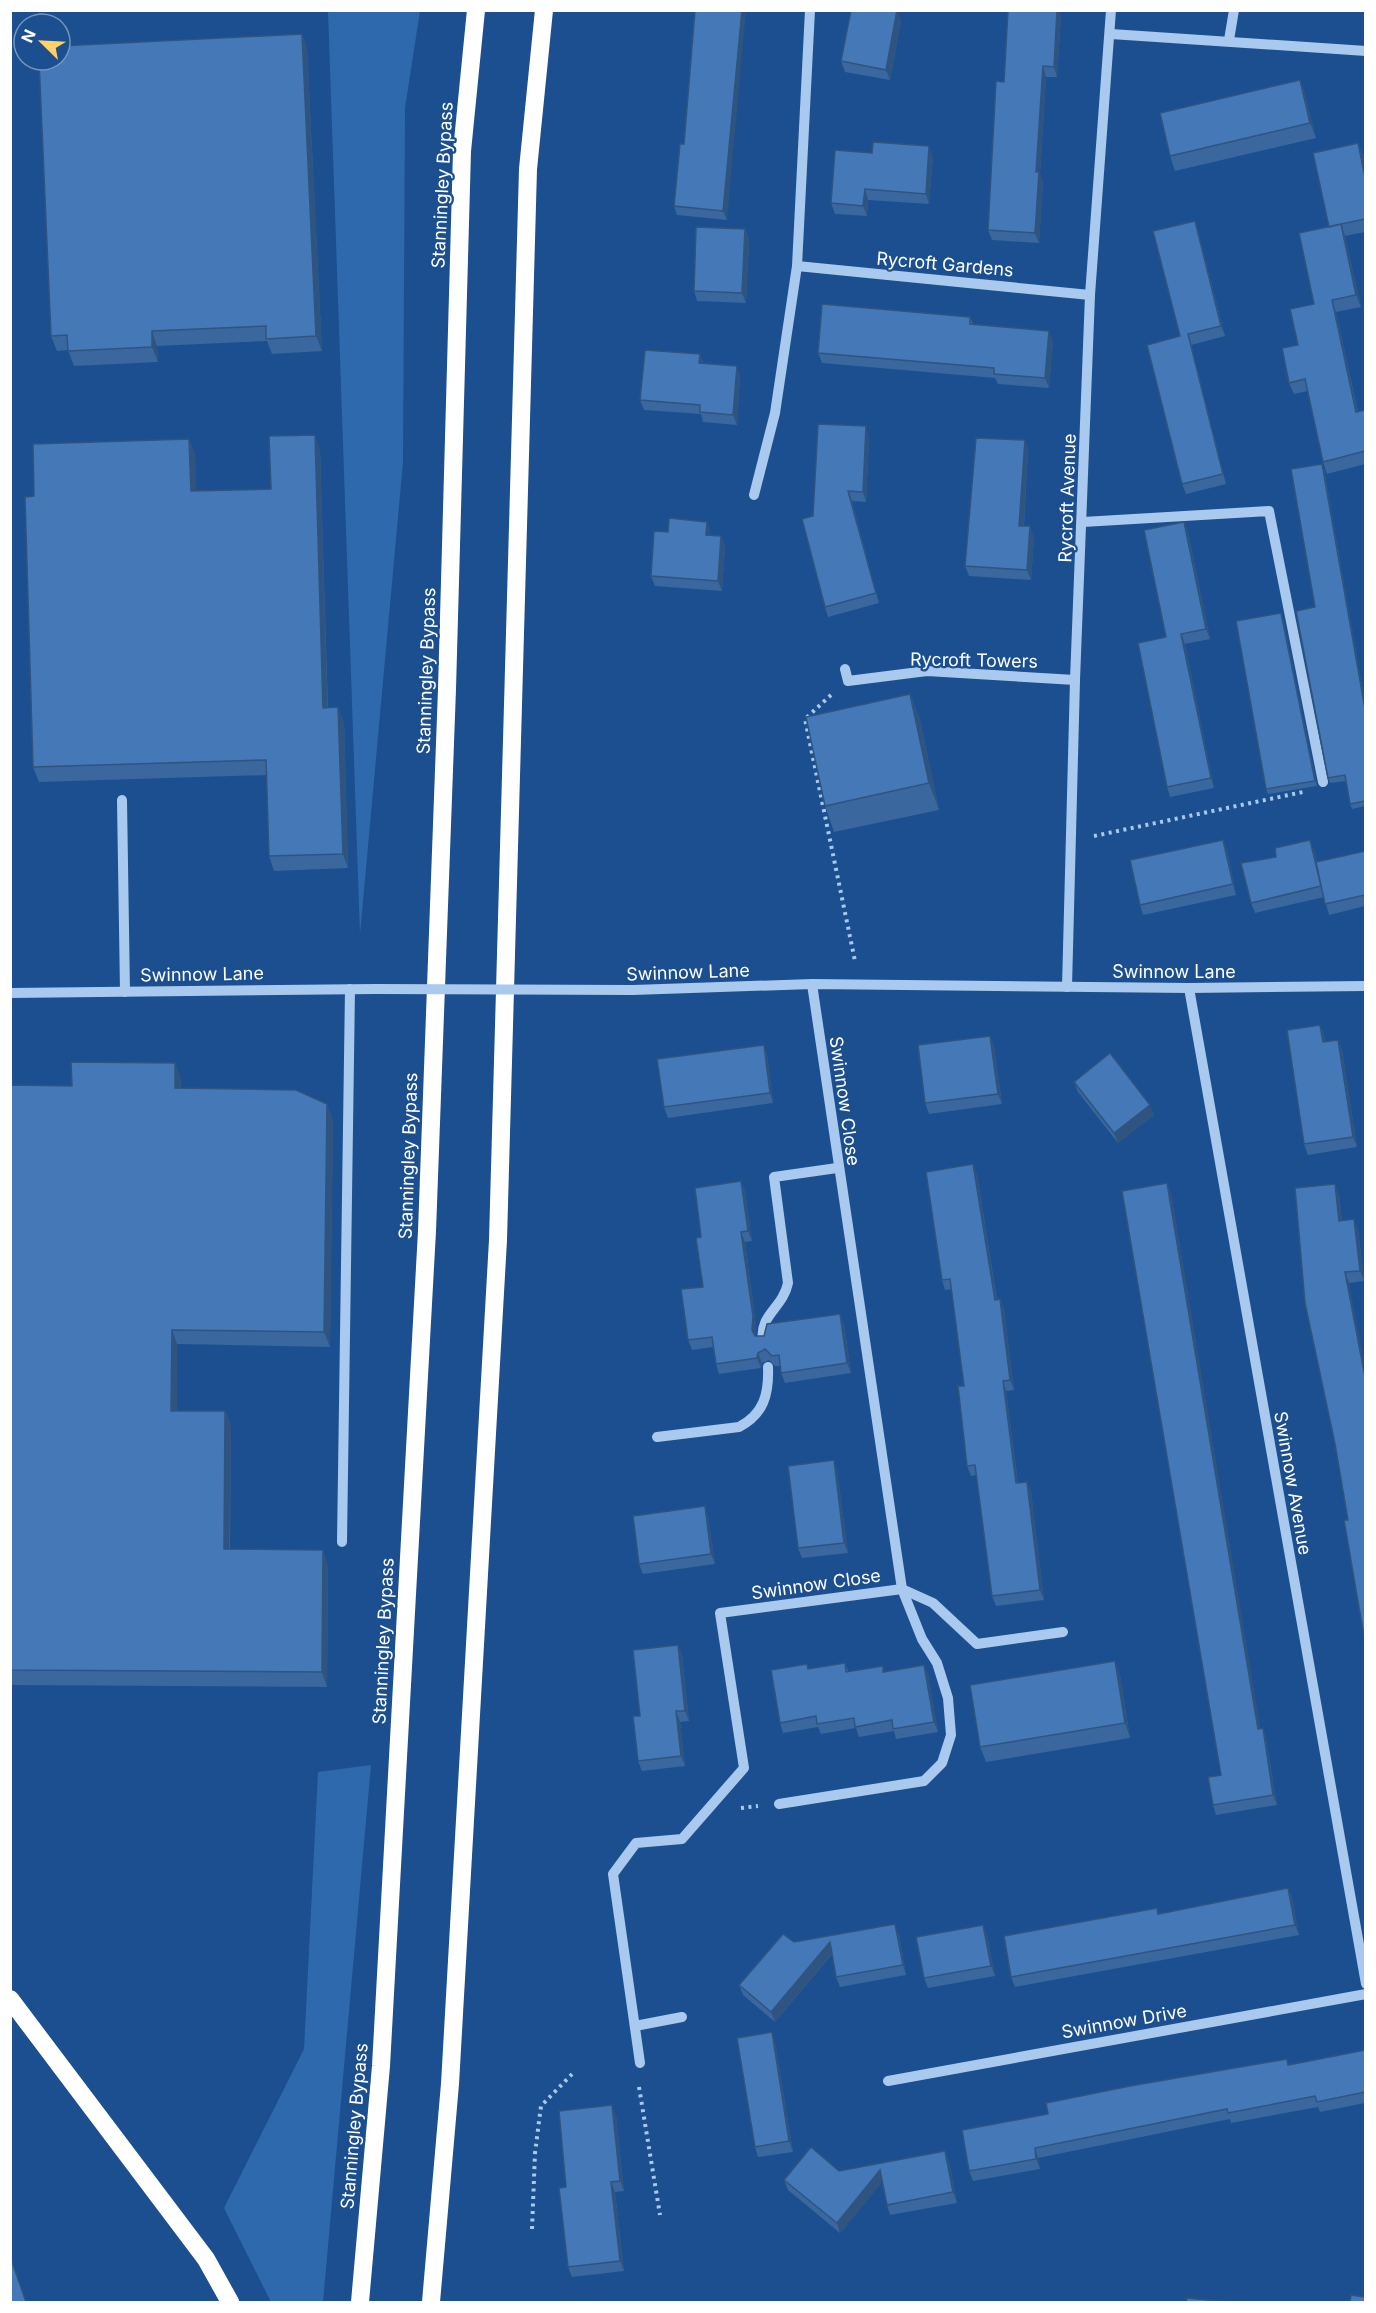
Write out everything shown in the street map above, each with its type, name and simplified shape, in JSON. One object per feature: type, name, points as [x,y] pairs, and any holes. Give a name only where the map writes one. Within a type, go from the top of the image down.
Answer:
[{"type":"highway","name":"Stanningley Bypass","points":[[360,2302],[381,2066],[426,1242],[447,701],[462,151],[476,10]]},
{"type":"highway","points":[[431,2302],[451,2060],[498,1240],[528,169],[544,10]]},
{"type":"highway","points":[[10,1999],[206,2259],[230,2302]]},
{"type":"street","points":[[754,495],[775,413],[796,266],[810,10]]},
{"type":"street","name":"Rycroft Avenue","points":[[1067,987],[1075,680],[1083,522],[1090,295],[1111,10]]},
{"type":"street","points":[[1229,40],[1234,10]]},
{"type":"street","points":[[1111,34],[1229,40],[1365,51]]},
{"type":"street","name":"Rycroft Gardens","points":[[796,266],[1090,295]]},
{"type":"street","points":[[1083,522],[1269,511],[1323,782]]},
{"type":"street","points":[[845,669],[848,681]]},
{"type":"street","name":"Rycroft Towers","points":[[848,681],[927,671],[1075,680]]},
{"type":"street","points":[[122,800],[125,992]]},
{"type":"street","name":"Swinnow Lane","points":[[10,993],[350,989],[633,990],[812,984],[1189,988],[1365,986]]},
{"type":"street","name":"Swinnow Close","points":[[640,2063],[613,1874],[636,1843],[682,1839],[744,1768],[720,1613],[902,1589],[837,1168],[812,984]]},
{"type":"street","name":"Swinnow Avenue","points":[[1189,988],[1365,1984]]},
{"type":"street","points":[[342,1542],[350,989]]},
{"type":"street","points":[[763,1340],[764,1322],[786,1296],[788,1283],[774,1177],[837,1168]]},
{"type":"street","points":[[657,1437],[739,1427],[751,1420],[766,1399],[768,1367]]},
{"type":"street","points":[[902,1589],[933,1603],[977,1644],[1063,1632]]},
{"type":"street","points":[[779,1804],[924,1781],[942,1764],[951,1735],[948,1698],[937,1663],[922,1639],[902,1589]]},
{"type":"street","name":"Swinnow Drive","points":[[888,2081],[1365,1994]]},
{"type":"street","points":[[635,2026],[682,2017]]},
{"type":"path","points":[[848,681],[805,719],[860,985]]},
{"type":"path","points":[[1071,840],[1296,795],[1323,782]]},
{"type":"path","points":[[640,2063],[639,2091],[660,2215]]},
{"type":"path","points":[[532,2229],[535,2153],[541,2106],[574,2072]]},
{"type":"shaded area","points":[[328,11],[420,11],[405,108],[403,462],[360,934]]},
{"type":"shaded area","points":[[371,1765],[323,2302],[271,2302],[224,2208],[304,2049],[318,1772]]},
{"type":"building","points":[[695,10],[742,10],[723,211],[674,206],[680,144],[684,144]]},
{"type":"building","points":[[851,10],[897,10],[886,70],[841,61]]},
{"type":"building","points":[[1008,10],[1057,10],[1054,67],[1043,66],[1036,172],[1039,172],[1035,233],[988,230],[996,81],[1004,82]]},
{"type":"building","points":[[302,34],[316,336],[266,339],[266,326],[152,331],[152,347],[68,351],[67,335],[51,336],[40,72],[72,72],[72,45]]},
{"type":"building","points":[[1300,80],[1310,123],[1170,156],[1160,113]]},
{"type":"building","points":[[873,142],[929,146],[926,194],[865,189],[863,206],[831,203],[835,150],[872,153]]},
{"type":"building","points":[[1358,143],[1365,177],[1365,219],[1341,224],[1356,295],[1332,300],[1356,412],[1365,410],[1365,451],[1323,462],[1305,379],[1289,383],[1282,348],[1298,345],[1290,309],[1314,304],[1299,233],[1329,227],[1313,153]]},
{"type":"building","points":[[1195,221],[1221,326],[1188,334],[1223,474],[1182,484],[1147,345],[1180,336],[1153,231]]},
{"type":"building","points":[[696,227],[745,229],[742,293],[694,291]]},
{"type":"building","points":[[822,304],[970,317],[970,324],[1049,331],[1045,378],[994,374],[994,368],[818,353]]},
{"type":"building","points":[[645,350],[700,354],[699,363],[737,366],[733,415],[700,412],[700,405],[640,400]]},
{"type":"building","points":[[818,424],[866,426],[863,492],[848,491],[876,593],[825,607],[802,519],[813,516]]},
{"type":"building","points":[[315,435],[323,708],[338,707],[343,854],[269,856],[266,760],[33,767],[25,497],[34,496],[33,444],[189,439],[191,491],[271,489],[269,436]]},
{"type":"building","points":[[976,438],[1025,440],[1019,526],[1030,526],[1027,570],[965,566]]},
{"type":"building","points":[[1322,464],[1365,709],[1365,801],[1350,804],[1345,775],[1328,778],[1296,611],[1315,607],[1291,469]]},
{"type":"building","points":[[669,518],[707,522],[706,535],[721,536],[718,581],[651,576],[654,531],[668,532]]},
{"type":"building","points":[[1184,522],[1206,629],[1181,634],[1211,778],[1167,787],[1138,643],[1166,637],[1144,530]]},
{"type":"building","points":[[1281,613],[1315,781],[1266,789],[1236,621]]},
{"type":"building","points":[[910,694],[929,783],[825,806],[806,717]]},
{"type":"building","points":[[1223,840],[1233,884],[1140,905],[1130,860]]},
{"type":"building","points":[[1310,840],[1321,886],[1251,903],[1241,863],[1276,857],[1275,848]]},
{"type":"building","points":[[1365,851],[1365,895],[1325,904],[1316,862]]},
{"type":"building","points":[[1320,1025],[1323,1042],[1338,1040],[1353,1137],[1304,1144],[1287,1030]]},
{"type":"building","points":[[990,1036],[998,1094],[925,1103],[918,1045]]},
{"type":"building","points":[[764,1045],[770,1093],[664,1107],[657,1059]]},
{"type":"building","points":[[1110,1053],[1150,1105],[1114,1133],[1074,1082]]},
{"type":"building","points":[[71,1062],[175,1063],[175,1088],[296,1090],[327,1104],[324,1332],[172,1330],[171,1411],[225,1411],[224,1549],[323,1550],[322,1672],[10,1670],[10,1085],[72,1086]]},
{"type":"building","points":[[973,1164],[995,1300],[1000,1299],[1010,1380],[1003,1381],[1016,1483],[1027,1482],[1040,1590],[992,1596],[975,1465],[967,1466],[958,1386],[964,1386],[950,1279],[942,1280],[926,1172]]},
{"type":"building","points":[[741,1181],[748,1231],[741,1232],[753,1316],[752,1330],[755,1336],[764,1336],[767,1324],[840,1314],[847,1363],[781,1373],[779,1355],[772,1356],[765,1349],[758,1353],[757,1358],[716,1364],[712,1337],[688,1340],[681,1289],[703,1287],[696,1238],[701,1237],[695,1188]]},
{"type":"building","points":[[1167,1183],[1258,1729],[1263,1728],[1273,1795],[1213,1805],[1208,1777],[1221,1775],[1122,1191]]},
{"type":"building","points":[[1335,1184],[1339,1221],[1354,1219],[1360,1271],[1345,1272],[1365,1377],[1365,1642],[1344,1520],[1348,1520],[1335,1444],[1305,1303],[1295,1188]]},
{"type":"building","points":[[834,1460],[844,1543],[798,1548],[788,1466]]},
{"type":"building","points":[[705,1506],[711,1554],[639,1564],[633,1516]]},
{"type":"building","points":[[678,1645],[685,1711],[676,1711],[681,1756],[638,1761],[633,1716],[640,1716],[633,1650]]},
{"type":"building","points":[[1115,1661],[1125,1723],[980,1747],[970,1685]]},
{"type":"building","points":[[845,1663],[846,1672],[883,1666],[883,1672],[924,1665],[934,1722],[893,1729],[892,1720],[855,1727],[854,1718],[817,1724],[816,1716],[780,1723],[771,1670],[807,1664],[808,1669]]},
{"type":"building","points":[[1288,1888],[1295,1925],[1011,1977],[1004,1936],[1157,1908],[1158,1914]]},
{"type":"building","points":[[895,1924],[903,1965],[836,1977],[830,1942],[771,2012],[739,1985],[783,1934],[794,1942]]},
{"type":"building","points":[[983,1925],[991,1966],[924,1978],[916,1937]]},
{"type":"building","points":[[772,2032],[789,2141],[755,2147],[737,2038]]},
{"type":"building","points":[[1365,2050],[1365,2092],[1317,2102],[1315,2096],[1228,2113],[1227,2109],[1035,2148],[1036,2159],[969,2171],[962,2130],[1048,2114],[1046,2103],[1287,2059],[1288,2065]]},
{"type":"building","points":[[612,2105],[620,2181],[611,2182],[620,2261],[568,2267],[559,2188],[566,2187],[559,2111]]},
{"type":"building","points":[[811,2147],[839,2171],[945,2151],[953,2192],[887,2205],[880,2170],[837,2223],[784,2180]]},
{"type":"building","points":[[10,2256],[26,2302],[10,2302]]},
{"type":"building","points":[[1351,2295],[1365,2297],[1365,2302],[1350,2302]]},
{"type":"building","points":[[1187,2298],[1228,2302],[1186,2302]]}]
